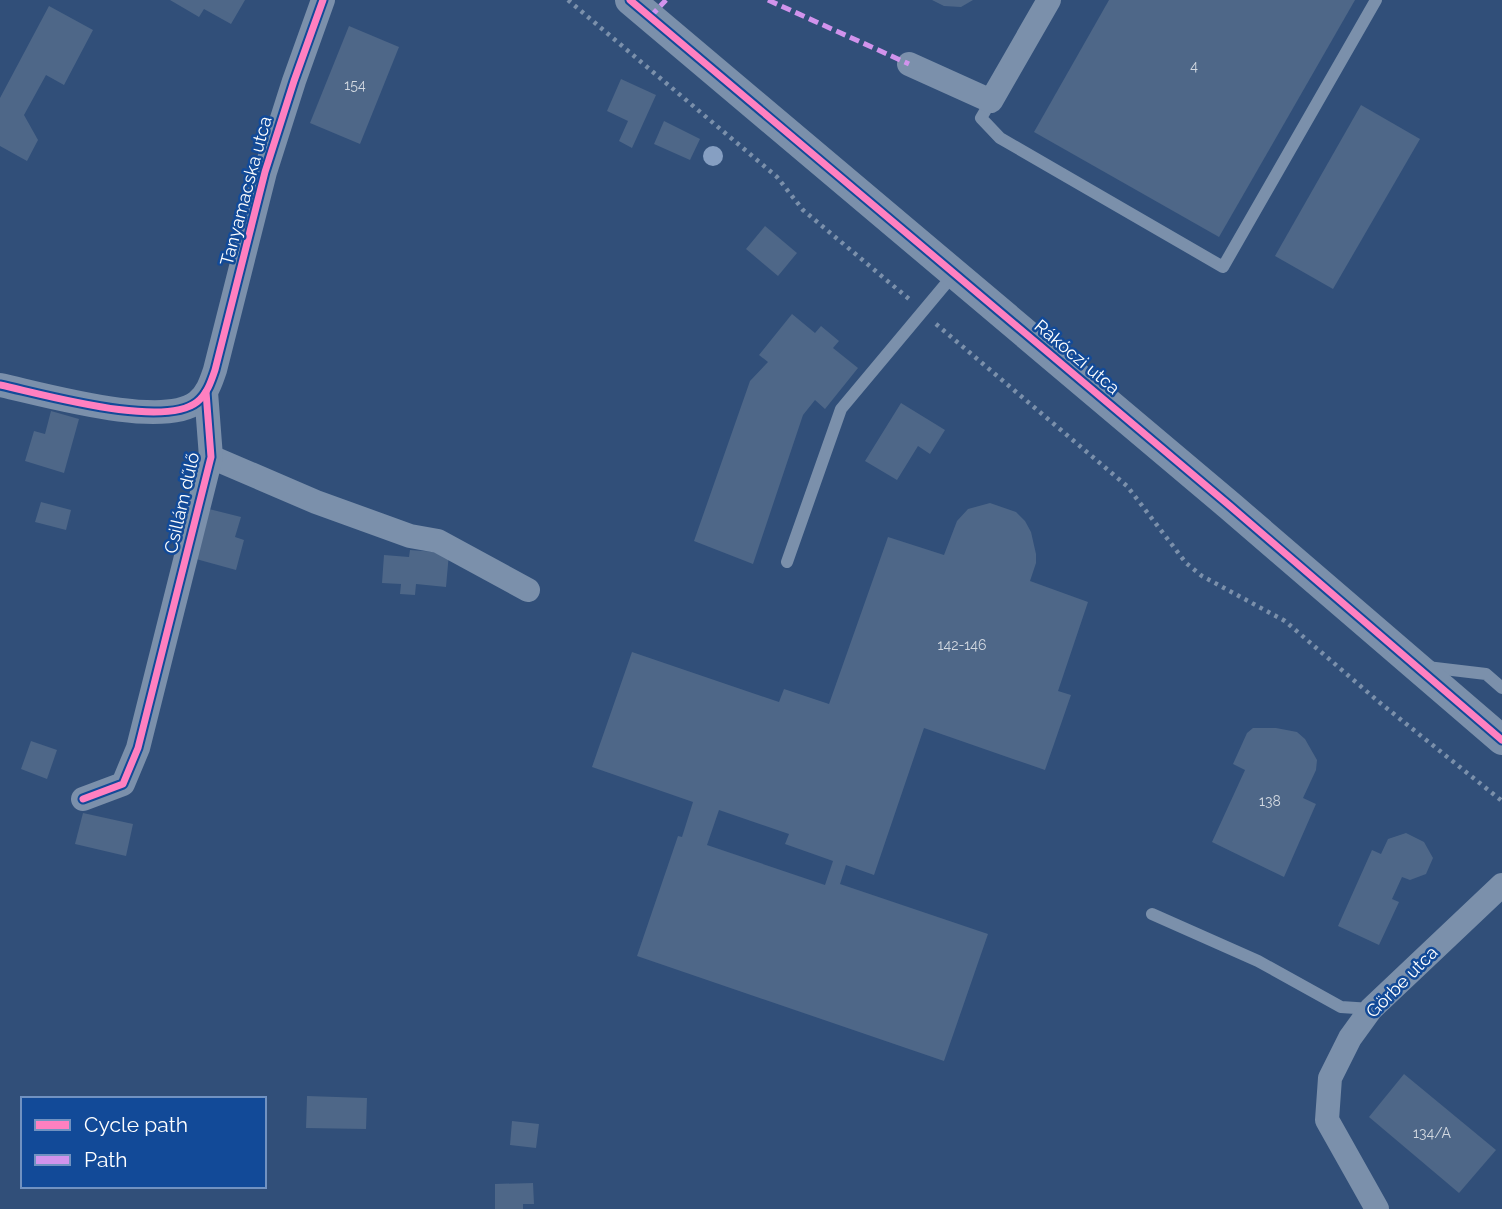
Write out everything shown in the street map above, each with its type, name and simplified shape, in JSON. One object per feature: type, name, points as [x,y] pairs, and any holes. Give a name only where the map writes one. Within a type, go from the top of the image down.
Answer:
[{"type":"street","name":"Tanyamacska utca","points":[[206,393],[215,370],[265,172],[323,0]]},
{"type":"street","name":"Rákóczi utca","points":[[630,0],[1230,506],[1502,740]]},
{"type":"street","points":[[909,64],[991,101],[1048,0]]},
{"type":"street","points":[[0,385],[91,405],[162,414],[195,404],[206,393]]},
{"type":"street","name":"Csillám dűlő","points":[[83,799],[123,784],[138,748],[211,457],[206,393]]},
{"type":"street","name":"Csillám dűlő","points":[[211,457],[316,502],[410,536],[438,541],[528,590]]},
{"type":"street","name":"Görbe utca","points":[[1377,1209],[1327,1120],[1330,1077],[1350,1038],[1371,1009],[1502,884]]},
{"type":"lane","points":[[991,101],[981,118],[1000,138],[1223,268],[1376,0]]},
{"type":"lane","points":[[787,562],[841,409],[954,274]]},
{"type":"lane","points":[[1415,666],[1486,674],[1502,688]]},
{"type":"lane","points":[[1152,914],[1258,961],[1341,1007],[1371,1009]]},
{"type":"path","points":[[568,0],[777,177],[803,210],[1127,486],[1186,563],[1202,576],[1285,621],[1379,702],[1502,801]]},
{"type":"building","points":[[170,0],[245,0],[231,24],[204,9],[199,17]]},
{"type":"building","points":[[932,0],[973,0],[961,7],[944,6]]},
{"type":"building","points":[[1109,0],[1355,0],[1219,237],[1034,132]]},
{"type":"building","points":[[49,6],[93,30],[64,85],[46,75],[24,115],[38,140],[27,161],[0,146],[0,98]]},
{"type":"building","points":[[349,26],[399,47],[360,144],[310,123]]},
{"type":"building","points":[[621,79],[656,95],[632,148],[619,141],[628,121],[607,111]]},
{"type":"building","points":[[1361,105],[1420,139],[1333,289],[1275,256]]},
{"type":"building","points":[[664,121],[700,139],[690,160],[654,144]]},
{"type":"building","points":[[765,226],[797,253],[778,276],[746,249]]},
{"type":"building","points":[[792,314],[815,333],[821,326],[839,341],[833,348],[858,368],[825,409],[815,400],[803,415],[753,564],[694,541],[750,381],[768,362],[759,355]]},
{"type":"building","points":[[901,403],[945,430],[930,454],[918,446],[897,480],[865,461]]},
{"type":"building","points":[[51,411],[79,419],[64,473],[25,461],[34,431],[45,434]]},
{"type":"building","points":[[41,502],[71,510],[66,530],[35,522]]},
{"type":"building","points":[[990,503],[1016,512],[1031,532],[1036,554],[1030,581],[1088,602],[1058,691],[1071,695],[1045,770],[924,728],[874,875],[846,865],[840,884],[988,934],[944,1061],[637,956],[678,836],[682,837],[693,802],[592,767],[632,652],[779,702],[784,689],[829,704],[888,537],[944,555],[957,521],[968,509]],"holes":[[[719,810],[789,834],[785,844],[833,861],[825,885],[707,845]]]},
{"type":"building","points":[[209,509],[241,517],[235,537],[244,540],[236,570],[196,559]]},
{"type":"building","points":[[410,550],[449,553],[446,587],[416,584],[415,595],[400,594],[401,584],[382,583],[384,555],[409,557]]},
{"type":"building","points":[[1253,728],[1297,732],[1305,739],[1317,760],[1316,770],[1303,798],[1316,804],[1284,877],[1212,842],[1245,770],[1233,764],[1247,733]]},
{"type":"building","points":[[31,741],[57,750],[47,779],[21,769]]},
{"type":"building","points":[[83,813],[133,824],[126,856],[75,844]]},
{"type":"building","points":[[1406,833],[1424,842],[1433,858],[1426,874],[1410,880],[1402,877],[1392,899],[1399,902],[1379,945],[1338,926],[1372,850],[1381,854],[1388,839]]},
{"type":"building","points":[[1404,1074],[1496,1150],[1459,1193],[1369,1117]]},
{"type":"building","points":[[307,1096],[367,1098],[366,1129],[306,1128]]},
{"type":"building","points":[[512,1121],[539,1124],[536,1148],[510,1145]]},
{"type":"building","points":[[533,1183],[534,1204],[523,1204],[523,1209],[495,1209],[495,1184]]},
{"type":"marked path","points":[[650,17],[666,0]]},
{"type":"marked path","points":[[768,0],[909,64]]},
{"type":"cycle path","points":[[0,385],[131,411],[158,412],[180,409],[197,402],[203,395],[215,370],[265,172],[323,0]]},
{"type":"cycle path","points":[[630,0],[1230,506],[1502,740]]},
{"type":"cycle path","points":[[83,799],[123,784],[138,748],[211,457],[206,392]]}]
